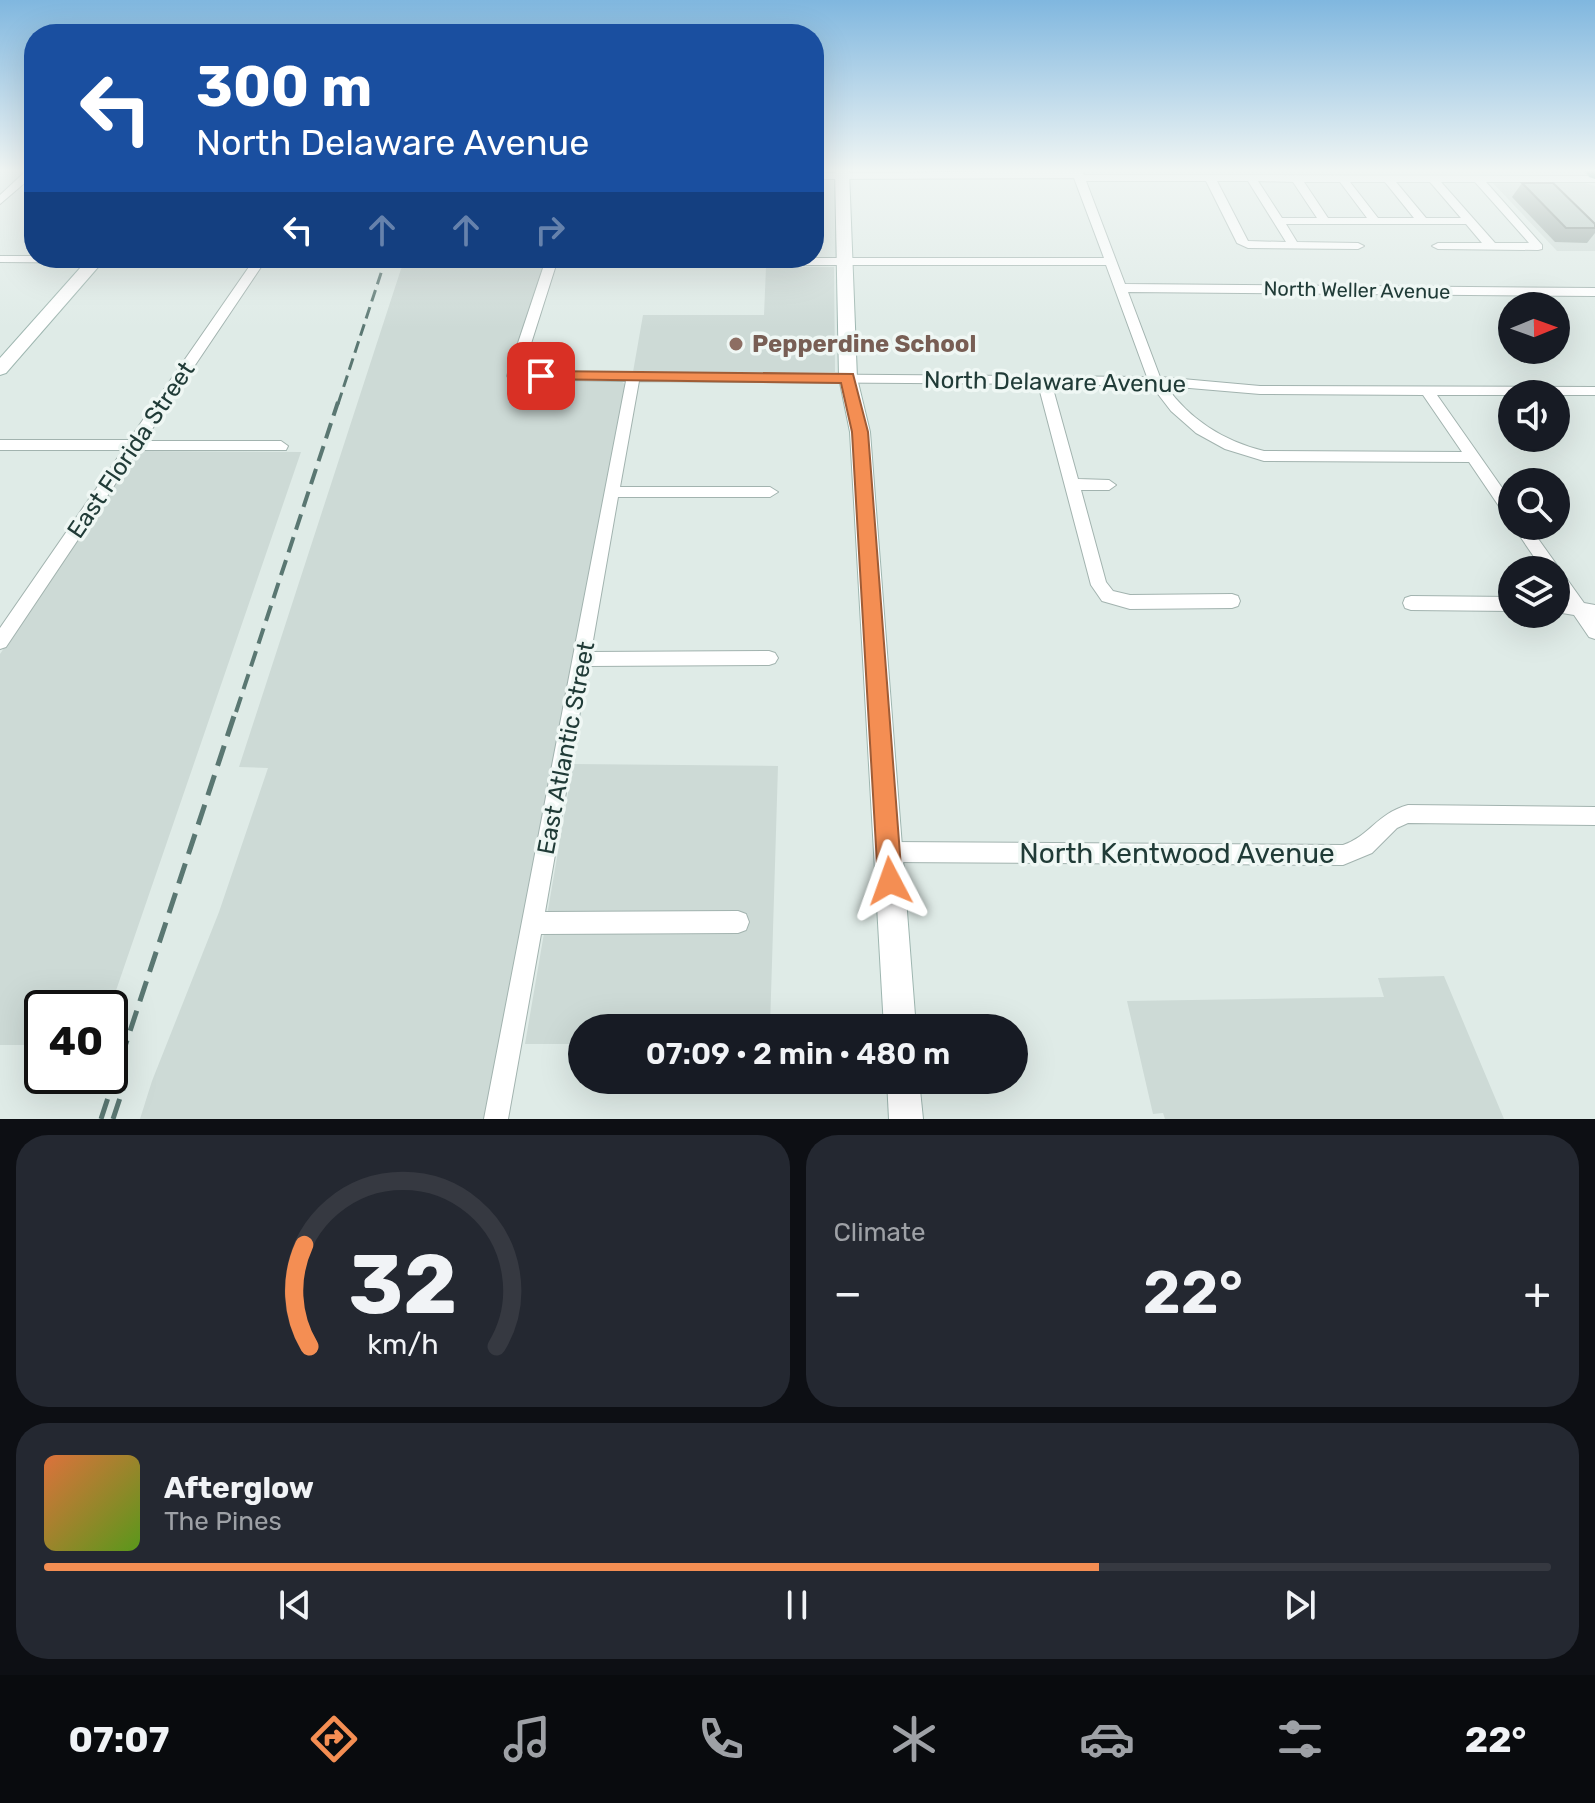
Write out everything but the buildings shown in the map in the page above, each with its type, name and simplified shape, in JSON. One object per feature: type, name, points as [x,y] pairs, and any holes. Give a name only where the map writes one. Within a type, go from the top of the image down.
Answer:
[{"type":"street","points":[[843,223],[848,378],[860,432],[899,1014]]},
{"type":"street","points":[[1096,223],[1155,381],[1167,400],[1192,425],[1239,451],[1264,456],[1472,457]]},
{"type":"street","points":[[1233,223],[1243,243],[1256,246],[1358,246]]},
{"type":"street","points":[[1279,223],[1294,246]]},
{"type":"street","points":[[1472,223],[1492,247]]},
{"type":"street","points":[[1438,246],[1538,247],[1517,223]]},
{"type":"street","points":[[0,259],[24,259]]},
{"type":"street","points":[[824,262],[1110,262]]},
{"type":"street","points":[[0,369],[89,268]]},
{"type":"street","name":"East Florida Street","points":[[0,642],[254,268]]},
{"type":"street","name":"North Delaware Avenue","points":[[548,268],[514,376],[1155,381],[1260,390],[1595,391]]},
{"type":"street","name":"North Weller Avenue","points":[[1120,288],[1595,292]]},
{"type":"street","name":"East Atlantic Street","points":[[496,1119],[633,377]]},
{"type":"street","points":[[1044,380],[1103,601],[1232,601]]},
{"type":"street","points":[[1427,390],[1498,494]]},
{"type":"street","points":[[0,445],[281,446]]},
{"type":"street","points":[[1073,484],[1109,485]]},
{"type":"street","points":[[613,492],[770,492]]},
{"type":"street","points":[[1570,591],[1587,610],[1595,632]]},
{"type":"street","points":[[1411,603],[1498,604]]},
{"type":"street","points":[[583,659],[769,658]]},
{"type":"street","name":"North Kentwood Avenue","points":[[888,852],[1343,855],[1370,844],[1388,822],[1408,814],[1595,816]]},
{"type":"street","points":[[532,923],[738,922]]},
{"type":"street","points":[[904,1094],[906,1119]]},
{"type":"shaded area","points":[[1531,223],[1595,223],[1595,251],[1557,251]]},
{"type":"shaded area","name":"Pepperdine School","points":[[834,267],[835,372],[633,372],[643,315],[764,315],[766,268]]},
{"type":"shaded area","points":[[542,268],[510,380],[620,380],[627,386],[487,1119],[140,1119],[219,912],[268,768],[239,767],[401,269]]},
{"type":"shaded area","points":[[137,451],[301,452],[116,990],[24,990],[24,1045],[0,1045],[0,654]]},
{"type":"shaded area","points":[[573,764],[778,766],[770,1014],[568,1014],[568,1044],[525,1044]]},
{"type":"shaded area","points":[[1444,976],[1504,1119],[1165,1119],[1163,1113],[1153,1114],[1127,1001],[1384,997],[1378,978]]},
{"type":"railway","points":[[338,404],[383,268]]},
{"type":"railway","points":[[236,712],[338,402]]},
{"type":"railway","points":[[101,1119],[236,710]]},
{"type":"railway","points":[[113,1119],[121,1094]]},
{"type":"place","name":"Pepperdine School","points":[[736,344]]},
{"type":"route","points":[[541,376],[848,378],[860,432],[890,881]]}]
